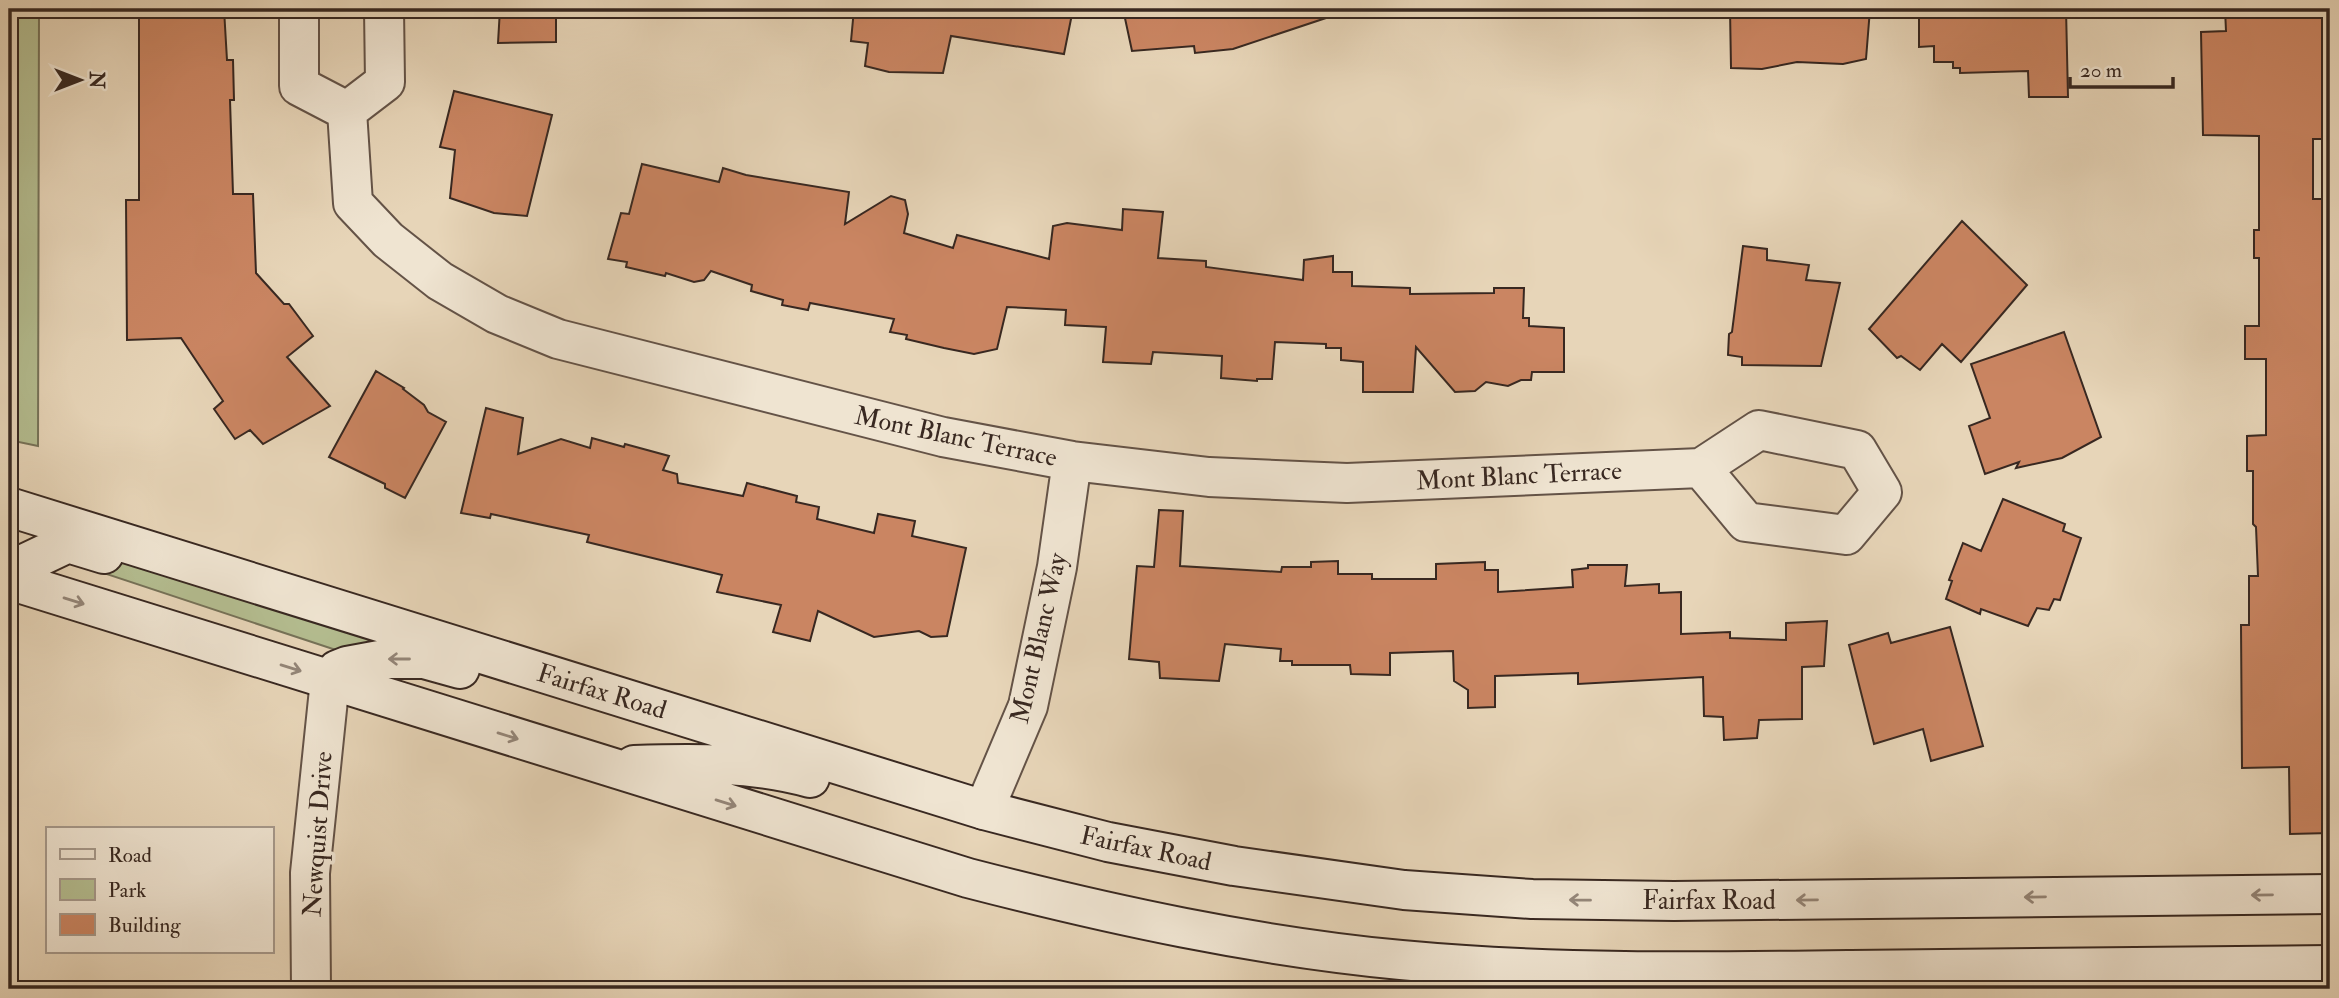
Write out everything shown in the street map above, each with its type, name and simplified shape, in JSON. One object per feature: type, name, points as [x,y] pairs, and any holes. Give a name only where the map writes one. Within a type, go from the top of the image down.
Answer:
[{"type":"main road","points":[[299,9],[299,86],[346,111],[385,82],[384,9]]},
{"type":"main road","name":"Mont Blanc Terrace","points":[[346,111],[354,203],[388,240],[440,281],[497,314],[558,339],[943,437],[1072,461],[1209,477],[1346,483],[1701,468]]},
{"type":"main road","name":"Mont Blanc Way","points":[[984,810],[1028,706],[1057,566],[1072,461]]},
{"type":"main road","name":"Fairfax Road","points":[[9,507],[984,810],[1108,842],[1234,866],[1404,890],[1532,899],[1674,901],[2330,894]]},
{"type":"main road","points":[[9,571],[68,544],[190,580],[228,575]]},
{"type":"main road","points":[[9,580],[968,878],[1096,911],[1225,936],[1398,960],[1529,970],[1675,972],[2330,965]]},
{"type":"main road","points":[[330,680],[337,670],[363,663],[385,659],[424,659],[517,682],[616,713],[680,715]]},
{"type":"main road","name":"Newquist Drive","points":[[311,989],[310,873],[330,680]]},
{"type":"main road","points":[[607,766],[697,762],[781,770],[965,825],[978,820],[984,810]]},
{"type":"green space","points":[[9,9],[39,9],[38,446],[9,440]]},
{"type":"green space","points":[[35,535],[411,652],[348,654],[37,551],[31,543]]},
{"type":"building","points":[[139,9],[224,9],[227,60],[233,60],[234,100],[230,100],[233,194],[253,194],[256,273],[284,304],[289,304],[313,336],[287,357],[330,406],[263,444],[250,430],[235,439],[214,409],[223,401],[181,338],[127,340],[126,200],[139,200]]},
{"type":"building","points":[[500,9],[556,9],[556,42],[498,43]]},
{"type":"building","points":[[854,9],[1073,9],[1064,54],[951,36],[943,73],[889,72],[865,66],[868,43],[851,41]]},
{"type":"building","points":[[1123,9],[1337,9],[1338,14],[1233,49],[1195,53],[1194,46],[1132,51]]},
{"type":"building","points":[[1730,9],[1870,9],[1866,59],[1843,64],[1797,62],[1762,69],[1731,68]]},
{"type":"building","points":[[1919,9],[2066,9],[2068,97],[2029,97],[2028,71],[1960,73],[1960,68],[1953,68],[1953,62],[1934,62],[1934,46],[1919,47]]},
{"type":"building","points":[[2225,9],[2330,9],[2330,139],[2313,139],[2313,199],[2324,199],[2325,207],[2330,207],[2330,833],[2290,834],[2289,767],[2242,768],[2241,625],[2249,625],[2249,576],[2258,576],[2256,527],[2253,524],[2253,471],[2247,471],[2247,436],[2266,435],[2266,359],[2245,359],[2245,326],[2259,326],[2259,258],[2254,258],[2254,230],[2259,230],[2259,136],[2203,135],[2201,32],[2226,31]]},
{"type":"building","points":[[454,91],[552,115],[527,216],[494,213],[450,198],[455,150],[440,147]]},
{"type":"building","points":[[642,164],[719,182],[723,168],[746,175],[849,192],[845,224],[891,196],[905,200],[908,214],[904,233],[953,248],[957,235],[1049,259],[1053,226],[1067,223],[1122,230],[1123,209],[1163,212],[1158,258],[1206,261],[1206,267],[1303,280],[1304,260],[1333,256],[1333,272],[1352,272],[1352,286],[1410,288],[1410,294],[1494,293],[1494,288],[1524,288],[1523,318],[1529,318],[1529,326],[1564,328],[1564,372],[1532,372],[1531,380],[1521,380],[1508,386],[1486,382],[1475,391],[1455,392],[1416,347],[1413,392],[1363,392],[1363,362],[1341,360],[1341,348],[1326,348],[1326,344],[1275,342],[1272,379],[1257,381],[1221,378],[1222,356],[1153,352],[1151,364],[1103,362],[1106,327],[1065,325],[1066,310],[1007,307],[997,349],[974,354],[944,348],[906,339],[907,335],[890,332],[894,319],[810,303],[808,310],[782,305],[783,300],[751,291],[752,285],[711,271],[704,280],[694,282],[666,273],[665,276],[626,267],[627,262],[608,259],[621,213],[629,214]]},
{"type":"building","points":[[1962,221],[2027,285],[1961,362],[1942,344],[1920,370],[1901,356],[1897,358],[1869,329]]},
{"type":"building","points":[[1743,246],[1767,249],[1767,260],[1809,265],[1806,280],[1840,283],[1821,366],[1742,365],[1742,357],[1728,355]]},
{"type":"building","points":[[2064,332],[2101,437],[2062,458],[2016,468],[2019,462],[1985,474],[1969,426],[1990,418],[1971,364]]},
{"type":"building","points":[[376,371],[404,388],[424,405],[428,412],[446,422],[405,498],[385,488],[385,484],[329,457]]},
{"type":"building","points":[[486,408],[523,418],[518,454],[561,439],[590,448],[592,438],[669,456],[663,470],[677,474],[678,483],[743,496],[747,483],[797,496],[796,502],[819,507],[817,519],[874,533],[878,514],[915,521],[912,536],[966,548],[947,636],[931,637],[919,631],[874,637],[818,611],[810,641],[773,632],[781,605],[717,592],[722,575],[587,542],[589,535],[491,514],[490,518],[461,513]]},
{"type":"building","points":[[2003,499],[2065,524],[2063,531],[2081,538],[2060,600],[2054,599],[2049,610],[2037,608],[2028,626],[1981,609],[1980,614],[1946,599],[1952,581],[1949,580],[1963,543],[1981,551]]},
{"type":"building","points":[[1159,510],[1183,511],[1180,566],[1281,572],[1282,567],[1311,567],[1311,562],[1338,561],[1338,574],[1372,574],[1372,579],[1436,579],[1436,564],[1485,562],[1485,570],[1498,570],[1498,592],[1573,587],[1572,570],[1588,568],[1588,565],[1627,565],[1625,586],[1659,584],[1659,593],[1681,592],[1681,634],[1730,632],[1730,638],[1786,640],[1786,623],[1827,621],[1824,666],[1802,667],[1802,719],[1759,720],[1757,738],[1724,740],[1723,717],[1704,716],[1703,677],[1578,684],[1578,673],[1495,676],[1495,707],[1468,708],[1468,690],[1454,681],[1453,651],[1390,653],[1390,675],[1351,674],[1350,665],[1292,665],[1292,661],[1280,661],[1281,649],[1225,644],[1219,681],[1160,678],[1159,662],[1129,659],[1137,566],[1154,567]]},
{"type":"building","points":[[1950,627],[1983,746],[1931,761],[1923,729],[1874,744],[1849,645],[1888,633],[1891,643]]}]
